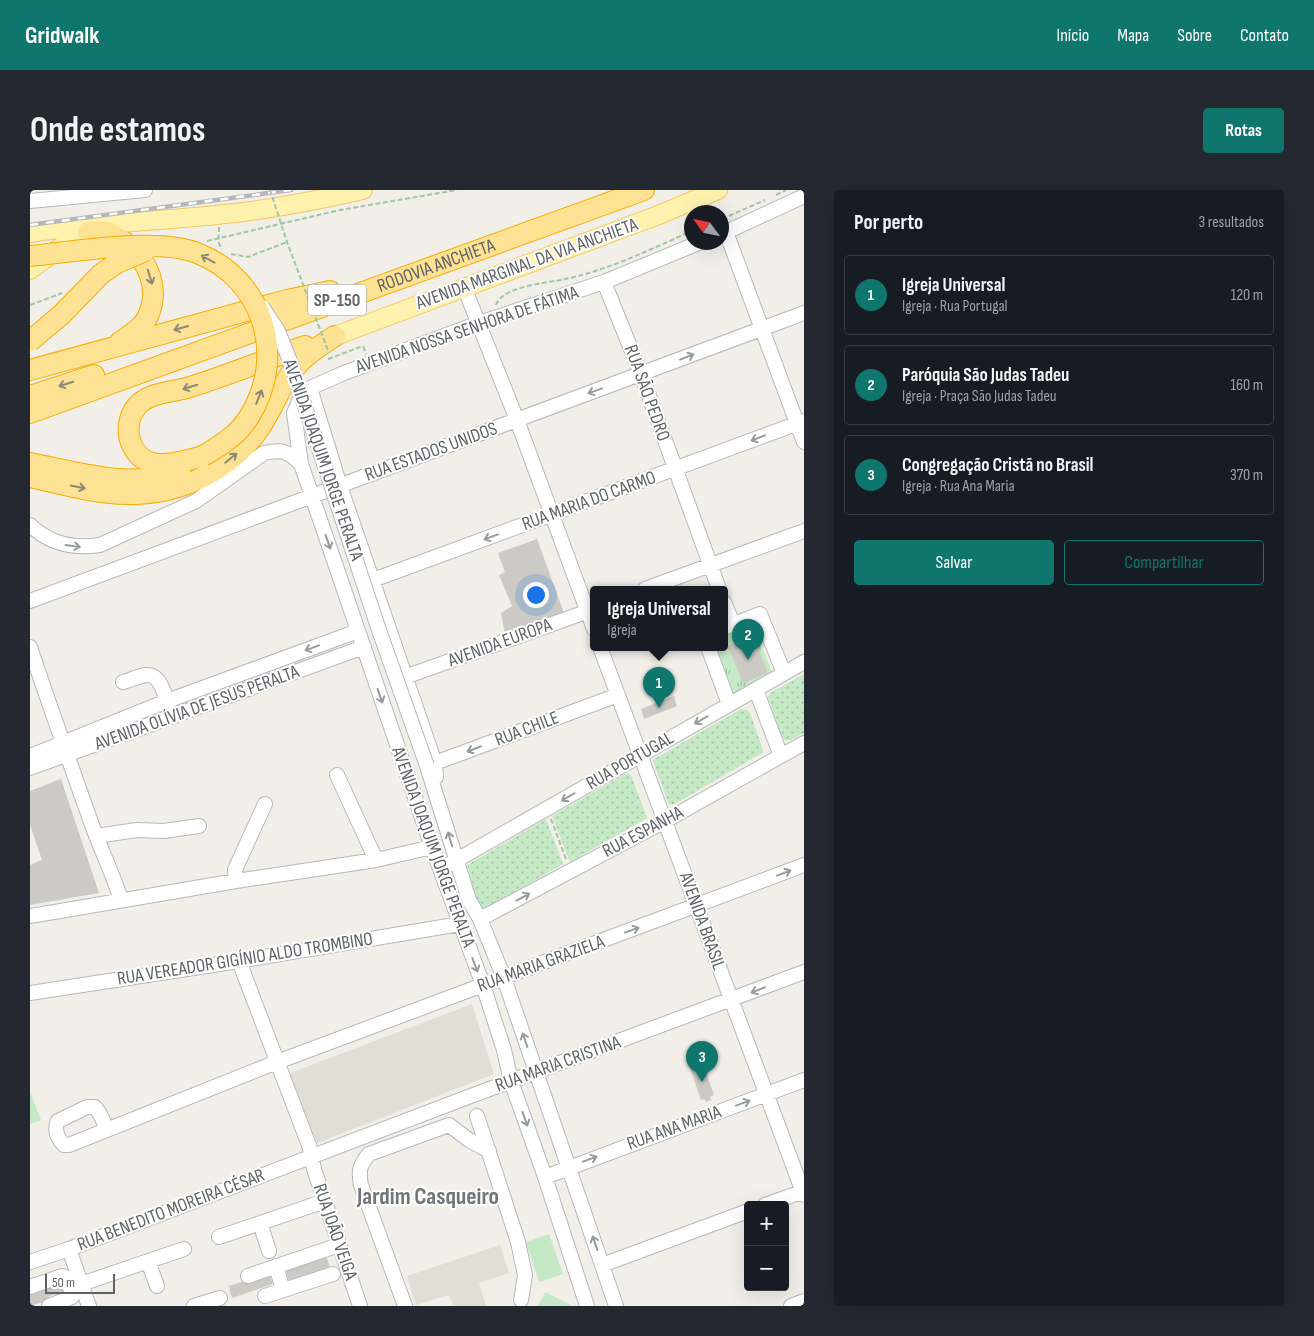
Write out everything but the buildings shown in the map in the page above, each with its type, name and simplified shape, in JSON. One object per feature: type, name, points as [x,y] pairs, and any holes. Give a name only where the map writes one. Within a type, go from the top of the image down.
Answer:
[{"type":"highway","name":"RODOVIA ANCHIETA","points":[[30,396],[113,369],[606,190]]},
{"type":"highway","name":"RODOVIA ANCHIETA","points":[[30,413],[644,190]]},
{"type":"highway","points":[[101,230],[121,240],[143,260],[152,281],[154,296],[148,317],[137,330],[110,349]]},
{"type":"highway","points":[[30,341],[61,315],[101,274],[117,263],[156,246]]},
{"type":"highway","points":[[30,256],[118,247],[156,246],[196,252],[230,272],[254,299],[263,322],[268,362],[265,382],[258,401],[248,418],[235,434],[184,468],[168,475],[141,480],[114,478],[30,463]]},
{"type":"highway","points":[[30,370],[269,305],[330,291]]},
{"type":"highway","points":[[203,456],[173,463],[156,464],[139,455],[128,439],[129,422],[133,412],[140,403],[162,394],[332,345]]},
{"type":"highway","points":[[30,477],[110,493],[127,494],[161,492],[193,482],[223,465],[248,442],[268,415],[294,369],[313,351],[332,345]]},
{"type":"main road","points":[[30,270],[66,244],[101,230],[241,212],[306,202],[363,190]]},
{"type":"main road","name":"AVENIDA MARGINAL DA VIA ANCHIETA","points":[[332,345],[464,287],[656,216],[718,190]]},
{"type":"main road","points":[[30,233],[74,226],[101,230]]},
{"type":"street","points":[[30,201],[60,194],[145,190]]},
{"type":"street","points":[[729,231],[804,196]]},
{"type":"street","points":[[729,245],[801,422],[804,442]]},
{"type":"street","name":"AVENIDA NOSSA SENHORA DE FÁTIMA","points":[[310,388],[479,323],[604,282],[684,249]]},
{"type":"street","name":"RUA SÃO PEDRO","points":[[604,282],[641,374],[718,586]]},
{"type":"street","points":[[464,287],[517,420],[551,514],[590,608]]},
{"type":"street","name":"AVENIDA JOAQUIM JORGE PERALTA","points":[[254,299],[264,309],[278,331],[290,361],[379,630],[431,765]]},
{"type":"street","name":"RUA ESTADOS UNIDOS","points":[[30,600],[804,313]]},
{"type":"street","points":[[301,464],[294,413],[300,399],[310,388]]},
{"type":"street","name":"AVENIDA JOAQUIM JORGE PERALTA","points":[[310,388],[340,486],[405,677],[431,765],[438,798],[469,900],[480,919],[504,978],[616,1306]]},
{"type":"street","name":"RUA MARIA DO CARMO","points":[[373,580],[801,422]]},
{"type":"street","name":"AVENIDA JOAQUIM JORGE PERALTA","points":[[30,524],[44,536],[59,543],[71,546],[94,546],[112,540],[196,501],[264,453],[276,450],[285,452],[301,464],[432,847],[483,985],[504,1050],[511,1081],[587,1306]]},
{"type":"street","points":[[653,586],[804,531]]},
{"type":"street","name":"AVENIDA EUROPA","points":[[405,677],[590,610]]},
{"type":"street","points":[[728,626],[760,614],[784,673]]},
{"type":"street","name":"AVENIDA OLÍVIA DE JESUS PERALTA","points":[[30,768],[65,749],[167,701],[358,631]]},
{"type":"street","points":[[30,647],[96,836],[121,900]]},
{"type":"street","name":"AVENIDA OLÍVIA DE JESUS PERALTA","points":[[30,756],[65,749],[171,717],[364,647]]},
{"type":"street","name":"AVENIDA BRASIL","points":[[602,651],[698,905],[731,1000],[803,1192]]},
{"type":"street","points":[[709,651],[729,704]]},
{"type":"street","name":"RUA PORTUGAL","points":[[440,868],[804,662]]},
{"type":"street","points":[[123,682],[147,675],[153,676],[158,680],[167,701],[171,717]]},
{"type":"street","points":[[222,681],[228,697]]},
{"type":"street","points":[[756,690],[781,756]]},
{"type":"street","name":"RUA CHILE","points":[[431,765],[618,695]]},
{"type":"street","name":"RUA ESPANHA","points":[[480,919],[665,821],[804,743]]},
{"type":"street","points":[[337,775],[376,860]]},
{"type":"street","points":[[236,881],[235,870],[265,804]]},
{"type":"street","points":[[96,836],[137,830],[164,830],[199,826]]},
{"type":"street","points":[[30,916],[236,881],[376,860],[432,847]]},
{"type":"street","name":"RUA MARIA GRAZIELA","points":[[107,1129],[277,1062],[804,865]]},
{"type":"street","name":"RUA VEREADOR GIGÍNIO ALDO TROMBINO","points":[[30,993],[239,961],[460,924]]},
{"type":"street","name":"RUA JOÃO VEIGA","points":[[239,961],[310,1148],[314,1169],[360,1306]]},
{"type":"street","name":"RUA MARIA CRISTINA","points":[[312,1157],[804,972]]},
{"type":"street","name":"RUA ANA MARIA","points":[[545,1177],[804,1080]]},
{"type":"street","points":[[478,1116],[518,1242],[525,1275],[521,1300]]},
{"type":"street","points":[[405,1306],[361,1185],[359,1176],[361,1164],[369,1154],[449,1125],[469,1140],[489,1151]]},
{"type":"street","name":"RUA BENEDITO MOREIRA CÉSAR","points":[[30,1262],[70,1249],[312,1157]]},
{"type":"street","points":[[777,1201],[803,1192]]},
{"type":"street","points":[[219,1237],[325,1201]]},
{"type":"street","points":[[602,1265],[744,1212]]},
{"type":"street","points":[[260,1223],[269,1251]]},
{"type":"street","points":[[248,1276],[339,1245]]},
{"type":"street","points":[[70,1249],[89,1306]]},
{"type":"street","points":[[81,1284],[184,1249]]},
{"type":"street","points":[[148,1261],[157,1286]]},
{"type":"street","points":[[276,1266],[283,1290]]},
{"type":"street","points":[[265,1296],[332,1274]]},
{"type":"street","points":[[30,1287],[62,1276],[65,1277],[72,1294],[71,1299],[65,1303],[49,1306]]},
{"type":"street","points":[[194,1306],[220,1298]]},
{"type":"street","points":[[791,1306],[804,1301]]},
{"type":"path","points":[[270,190],[288,242],[332,345]]},
{"type":"path","points":[[202,243],[340,210],[457,190]]},
{"type":"path","points":[[729,216],[786,190]]},
{"type":"path","points":[[496,318],[495,308],[497,302],[512,291],[600,270],[684,234]]},
{"type":"path","points":[[218,238],[220,246],[226,252],[239,257],[248,257],[288,242]]},
{"type":"path","points":[[30,305],[66,291]]},
{"type":"path","points":[[354,350],[363,346],[370,364]]},
{"type":"path","points":[[547,808],[571,871]]},
{"type":"shaded area","points":[[472,1004],[494,1074],[317,1143],[288,1074]]},
{"type":"shaded area","points":[[500,1245],[509,1273],[479,1283],[486,1306],[453,1306],[449,1295],[416,1305],[407,1276]]},
{"type":"green space","points":[[752,623],[774,677],[732,694],[715,651],[728,651],[728,633]]},
{"type":"green space","points":[[804,674],[804,733],[791,740],[785,740],[781,735],[768,697],[770,693]]},
{"type":"green space","points":[[741,709],[748,710],[750,713],[763,750],[762,753],[673,805],[669,804],[653,761],[654,759]]},
{"type":"green space","points":[[627,773],[631,775],[647,818],[570,862],[552,816]]},
{"type":"green space","points":[[546,819],[563,864],[486,908],[479,906],[467,865]]},
{"type":"green space","points":[[30,1092],[41,1120],[30,1124]]},
{"type":"green space","points":[[549,1234],[563,1274],[539,1282],[526,1242]]},
{"type":"green space","points":[[545,1292],[571,1305],[538,1306]]},
{"type":"railway","points":[[30,225],[291,190]]},
{"type":"place","name":"Paróquia São Judas Tadeu","points":[[748,660]]},
{"type":"place","name":"Igreja Universal","points":[[659,708]]},
{"type":"place","name":"Congregação Cristã no Brasil","points":[[702,1082]]},
{"type":"district","name":"Jardim Casqueiro","points":[[428,1196]]}]
